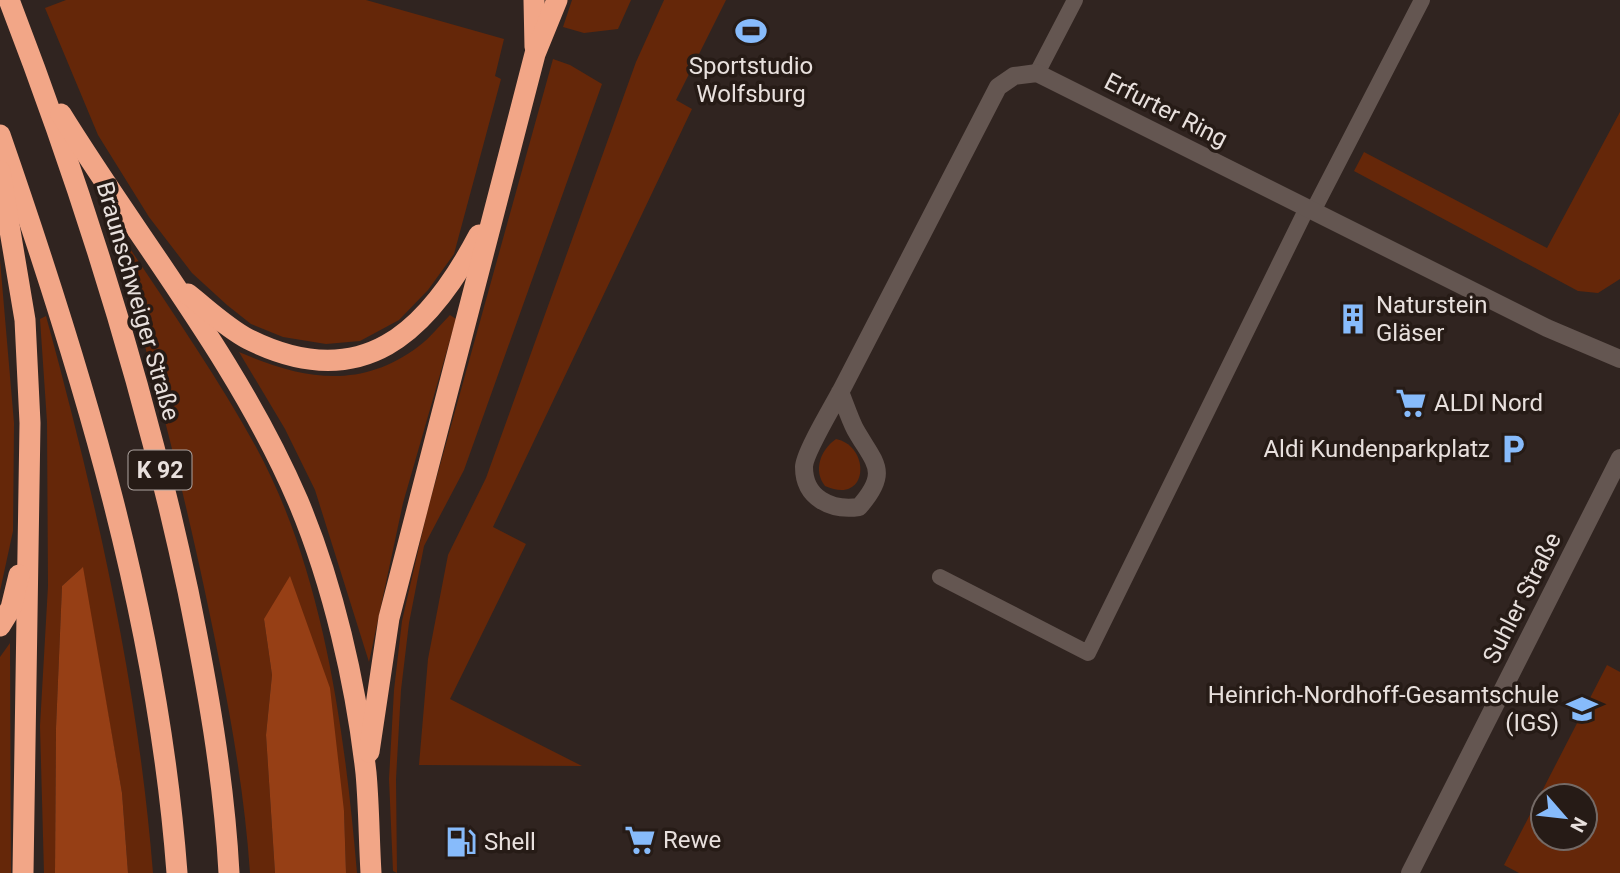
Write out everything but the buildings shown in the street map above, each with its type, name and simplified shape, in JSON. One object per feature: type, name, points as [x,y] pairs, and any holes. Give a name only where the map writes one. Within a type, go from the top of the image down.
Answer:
[{"type":"highway","name":"Braunschweiger Straße","points":[[9,0],[39,79],[116,308],[171,511],[203,665],[227,828],[229,873]]},
{"type":"highway","points":[[534,0],[535,54]]},
{"type":"highway","points":[[366,772],[389,618],[535,54],[557,0]]},
{"type":"highway","points":[[39,79],[107,189],[178,287],[268,439],[298,501],[321,563],[344,648],[366,772],[371,873]]},
{"type":"highway","name":"K 92","points":[[0,135],[62,313],[120,527],[152,684],[177,873]]},
{"type":"highway","points":[[0,169],[24,320],[30,423],[23,873]]},
{"type":"highway","points":[[178,287],[246,338],[281,354],[327,362],[364,356],[406,334],[439,301],[496,202]]},
{"type":"highway","points":[[0,626],[12,608],[29,532]]},
{"type":"street","name":"Erfurter Ring","points":[[1037,73],[1547,328],[1620,359]]},
{"type":"street","points":[[840,392],[855,429],[871,451],[878,471],[872,492],[859,507],[843,509],[828,506],[816,497],[806,484],[804,464],[840,392],[998,87],[1014,76],[1037,73]]},
{"type":"street","name":"Suhler Straße","points":[[1410,873],[1620,458]]},
{"type":"lane","points":[[1037,73],[1075,0]]},
{"type":"lane","points":[[940,577],[1088,653],[1310,210],[1422,0]]},
{"type":"shaded area","points":[[66,0],[366,0],[504,39],[495,76],[501,79],[454,254],[428,290],[399,320],[360,341],[326,344],[283,337],[251,324],[227,305],[192,273],[149,217],[98,135],[45,8]]},
{"type":"shaded area","points":[[572,0],[631,0],[618,29],[584,33],[563,27]]},
{"type":"shaded area","points":[[664,0],[726,0],[676,100],[692,109],[493,527],[526,544],[450,699],[582,766],[419,765],[428,659],[448,555],[486,478],[636,62]]},
{"type":"shaded area","points":[[553,59],[570,65],[602,84],[464,470],[424,546],[409,623],[401,690],[396,779],[397,873],[393,871],[389,779],[394,690],[402,621],[427,512]]},
{"type":"shaded area","points":[[1620,112],[1620,279],[1598,293],[1578,291],[1354,171],[1364,152],[1547,248]]},
{"type":"shaded area","points":[[125,241],[193,343],[256,447],[279,495],[299,547],[328,654],[338,710],[357,873],[346,873],[344,811],[264,619],[272,675],[266,735],[275,873],[250,873],[237,756],[199,564],[161,404],[114,246]]},
{"type":"shaded area","points":[[0,260],[14,423],[13,531],[0,591]]},
{"type":"shaded area","points":[[450,315],[456,319],[403,503],[369,662],[315,490],[285,429],[239,352],[285,369],[308,374],[352,375],[375,370],[397,360],[423,343]]},
{"type":"shaded area","points":[[46,316],[82,454],[113,592],[137,732],[153,873],[128,873],[122,793],[82,568],[62,586],[56,728],[55,873],[44,873],[40,726],[48,586],[47,422],[40,319]]},
{"type":"shaded area","points":[[836,439],[847,444],[860,462],[857,482],[850,488],[840,490],[825,486],[819,474],[822,455]]},
{"type":"shaded area","points":[[83,567],[122,793],[128,873],[55,873],[56,728],[62,586]]},
{"type":"shaded area","points":[[290,576],[330,688],[344,811],[346,873],[275,873],[266,735],[272,675],[264,619]]},
{"type":"shaded area","points":[[10,643],[11,873],[0,873],[0,657]]},
{"type":"shaded area","points":[[1607,665],[1620,672],[1620,873],[1519,873],[1504,865],[1529,816],[1529,852],[1599,852],[1599,782],[1547,782]]},
{"type":"place","name":"Sportstudio Wolfsburg","points":[[751,31]]},
{"type":"place","name":"Naturstein Gläser","points":[[1353,319]]},
{"type":"place","name":"ALDI Nord","points":[[1411,403]]},
{"type":"place","name":"Aldi Kundenparkplatz","points":[[1513,449]]},
{"type":"place","name":"Heinrich-Nordhoff-Gesamtschule (IGS)","points":[[1582,709]]},
{"type":"place","name":"Rewe","points":[[640,840]]},
{"type":"place","name":"Shell","points":[[461,842]]}]
